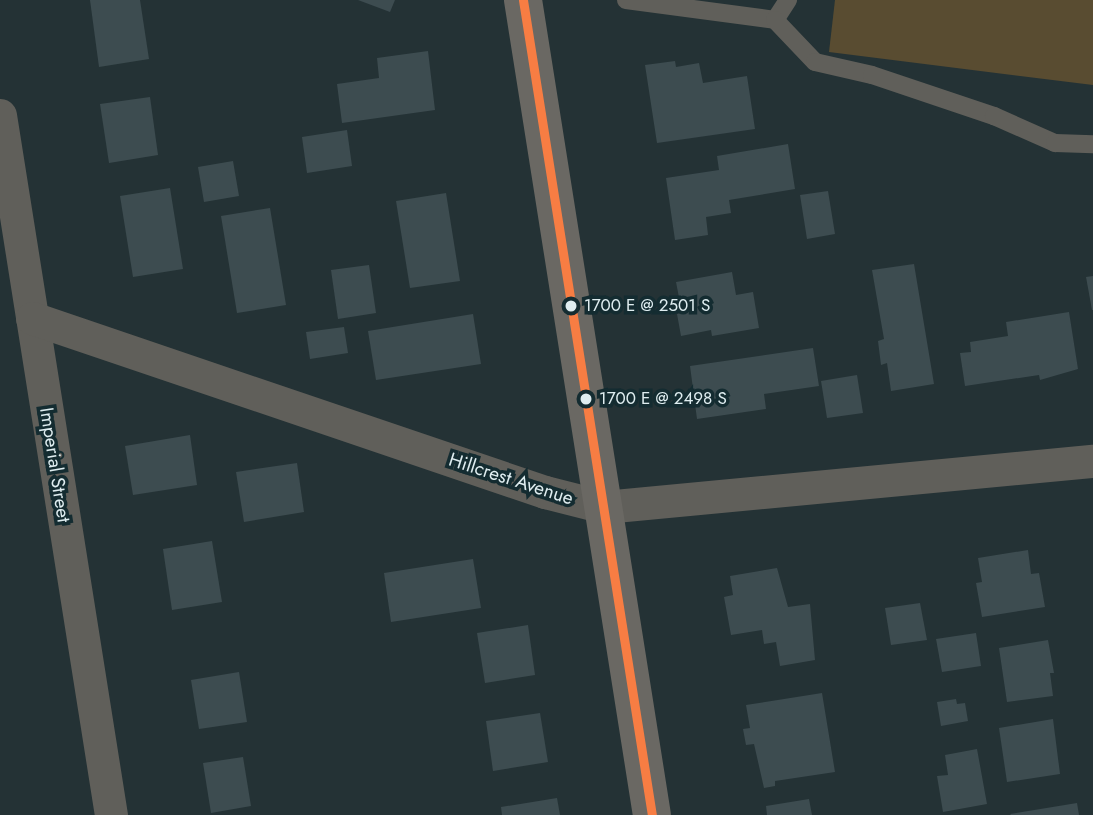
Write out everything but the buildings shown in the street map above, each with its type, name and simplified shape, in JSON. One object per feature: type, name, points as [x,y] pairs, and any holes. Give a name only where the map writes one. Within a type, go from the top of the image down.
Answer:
[{"type":"street","points":[[523,0],[652,815]]},
{"type":"street","name":"Imperial Street","points":[[0,115],[111,815]]},
{"type":"street","name":"Hillcrest Avenue","points":[[32,318],[545,492],[604,507],[1093,461]]},
{"type":"lane","points":[[626,0],[775,20],[816,62],[872,75],[993,116],[1055,143],[1093,144]]},
{"type":"lane","points":[[775,20],[788,0]]},
{"type":"shaded area","points":[[835,0],[1093,0],[1093,85],[829,52]]},
{"type":"transit line","points":[[523,0],[652,815]]},
{"type":"place","name":"1700 E @ 2501 S","points":[[571,306]]},
{"type":"place","name":"1700 E @ 2498 S","points":[[586,399]]}]
